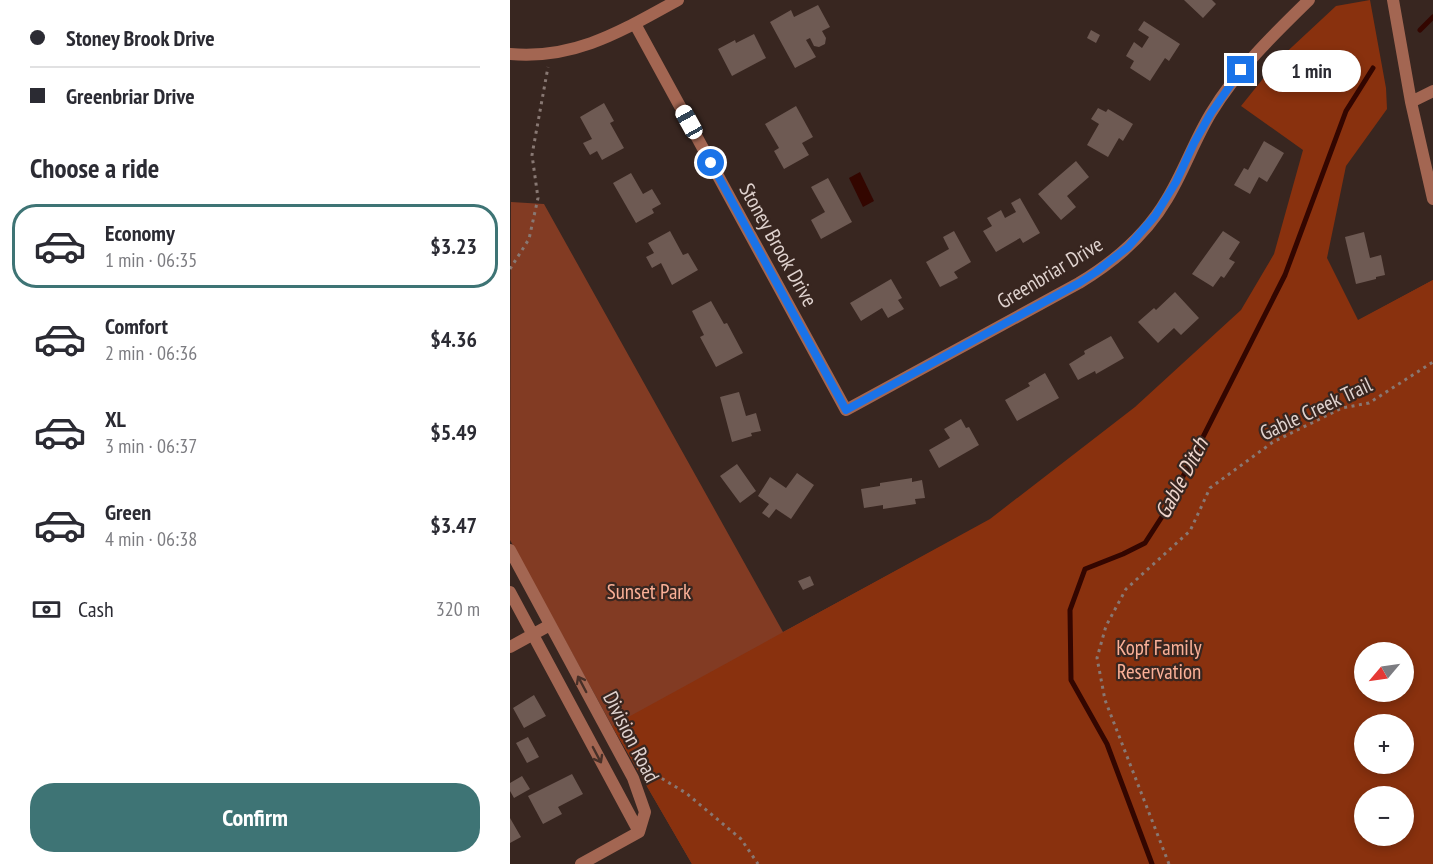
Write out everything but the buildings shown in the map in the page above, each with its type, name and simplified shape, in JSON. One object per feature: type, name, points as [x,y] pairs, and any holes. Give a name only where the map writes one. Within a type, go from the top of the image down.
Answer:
[{"type":"street","points":[[510,54],[551,53],[593,44],[678,0]]},
{"type":"street","name":"Greenbriar Drive","points":[[846,410],[1088,278],[1128,247],[1143,232],[1167,200],[1194,143],[1230,84],[1252,56],[1309,0]]},
{"type":"street","points":[[1393,0],[1411,102],[1433,199]]},
{"type":"street","name":"Stoney Brook Drive","points":[[635,24],[846,410]]},
{"type":"street","points":[[1411,102],[1433,91]]},
{"type":"street","name":"Division Road","points":[[510,550],[633,778],[645,812],[639,832]]},
{"type":"street","name":"Division Road","points":[[510,592],[639,832]]},
{"type":"street","points":[[510,647],[550,625]]},
{"type":"street","points":[[581,864],[639,832]]},
{"type":"path","points":[[510,269],[529,239],[538,198],[532,155],[551,53]]},
{"type":"path","name":"Gable Creek Trail","points":[[1169,864],[1105,700],[1097,658],[1106,626],[1126,589],[1190,531],[1210,488],[1273,442],[1342,408],[1369,403],[1433,362]]},
{"type":"path","points":[[633,778],[661,778],[686,793],[741,839],[758,864]]},
{"type":"green space","name":"Kopf Family Reservation","points":[[1370,0],[1386,88],[1387,109],[1346,166],[1327,258],[1358,320],[1433,280],[1433,864],[692,864],[612,726],[990,519],[1135,407],[1241,310],[1274,254],[1303,150],[1241,106],[1278,60],[1336,6]]},
{"type":"green space","name":"Kopf Family Reservation","points":[[511,202],[544,204],[783,632],[1433,280],[1433,864],[692,864],[612,726],[510,540]]},
{"type":"shaded area","points":[[860,172],[874,201],[863,207],[849,178]]},
{"type":"waterway","name":"Gable Ditch","points":[[1420,30],[1433,17]]},
{"type":"waterway","name":"Gable Ditch","points":[[1152,864],[1107,744],[1071,680],[1070,610],[1085,569],[1145,543],[1165,512],[1285,275],[1346,111],[1373,68]]},
{"type":"route","points":[[711,163],[846,410],[1079,283],[1113,260],[1143,232],[1167,200],[1211,113],[1241,70]]},
{"type":"park label","name":"Sunset Park","points":[[649,592]]}]
